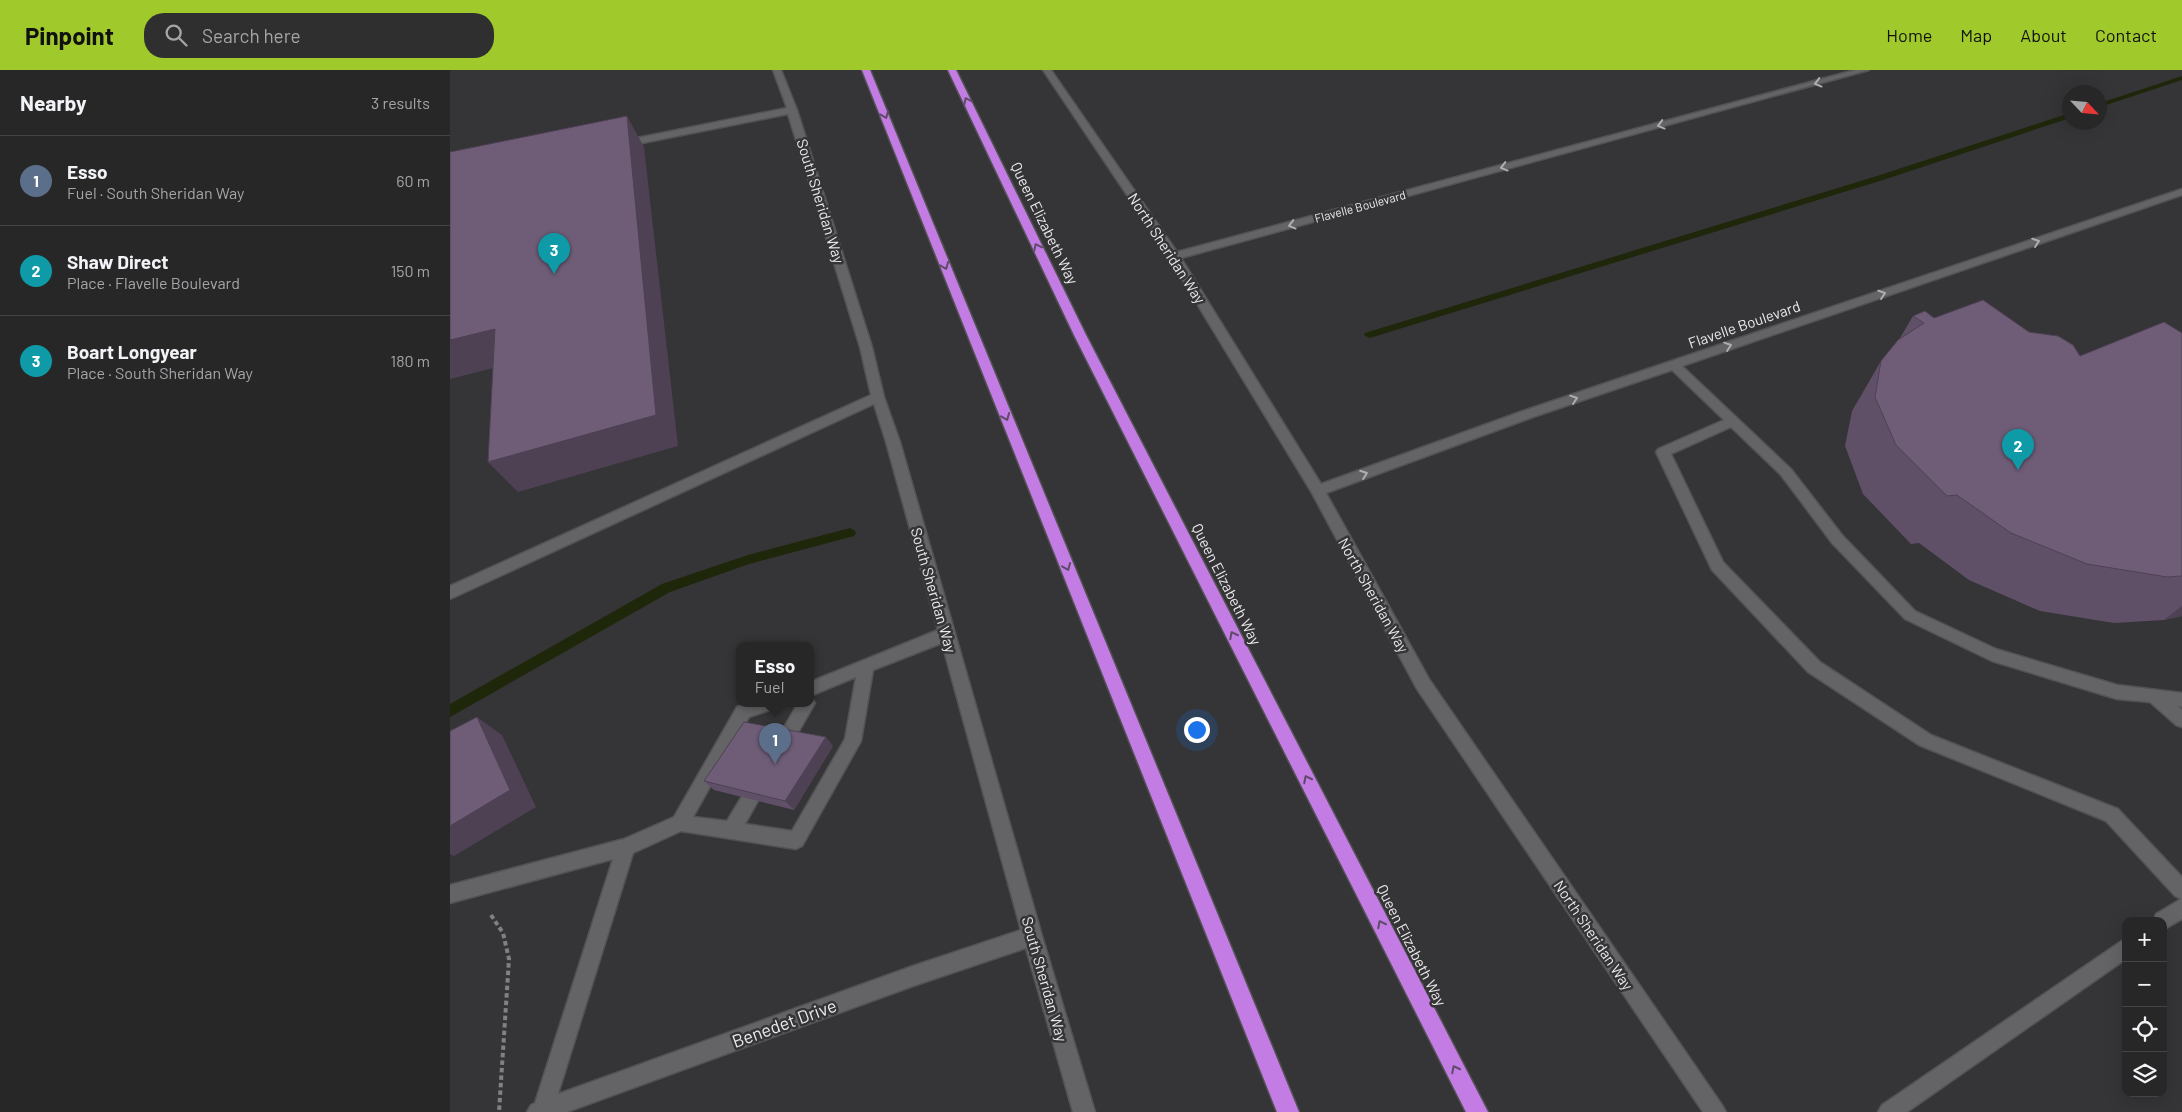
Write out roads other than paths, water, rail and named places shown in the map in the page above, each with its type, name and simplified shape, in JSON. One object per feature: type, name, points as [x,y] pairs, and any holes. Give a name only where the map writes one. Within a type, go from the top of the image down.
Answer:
[{"type":"highway","points":[[866,70],[1288,1112]]},
{"type":"highway","name":"Queen Elizabeth Way","points":[[952,70],[1080,335],[1478,1112]]},
{"type":"street","name":"South Sheridan Way","points":[[777,70],[792,110],[866,347],[878,397],[1084,1112]]},
{"type":"street","name":"North Sheridan Way","points":[[1047,70],[1174,256],[1318,491],[1423,684],[1715,1112]]},
{"type":"street","name":"Flavelle Boulevard","points":[[1174,256],[1859,71]]},
{"type":"street","points":[[616,145],[792,110]]},
{"type":"street","name":"Flavelle Boulevard","points":[[1318,491],[1528,414],[2182,192]]},
{"type":"street","points":[[2169,197],[2182,204]]},
{"type":"street","points":[[1674,364],[1786,472],[1837,539],[1910,615],[1992,654],[2117,692],[2154,695],[2182,700]]},
{"type":"street","points":[[450,593],[878,397]]},
{"type":"street","points":[[1733,421],[1663,452],[1717,566],[1814,667],[1925,740],[2112,814],[2182,890]]},
{"type":"street","points":[[814,690],[866,666],[946,634]]},
{"type":"street","points":[[450,894],[626,847],[680,823],[796,840],[853,741],[866,666]]},
{"type":"street","points":[[2154,695],[2182,720]]},
{"type":"street","points":[[680,823],[743,712],[758,707]]},
{"type":"street","points":[[786,738],[805,707]]},
{"type":"street","points":[[732,830],[750,799]]},
{"type":"street","points":[[541,1111],[626,847]]},
{"type":"street","points":[[2167,918],[2182,908]]},
{"type":"street","name":"Benedet Drive","points":[[541,1111],[913,976],[1032,936]]},
{"type":"street","points":[[1889,1112],[2122,950]]},
{"type":"waterway","points":[[2107,103],[2182,78]]},
{"type":"waterway","points":[[1369,335],[1880,178],[2062,118]]},
{"type":"waterway","points":[[450,711],[666,588],[748,560],[850,533]]},
{"type":"place","name":"Boart Longyear","points":[[554,274]]},
{"type":"place","name":"Shaw Direct","points":[[2018,470]]},
{"type":"place","name":"Esso","points":[[775,764]]}]
